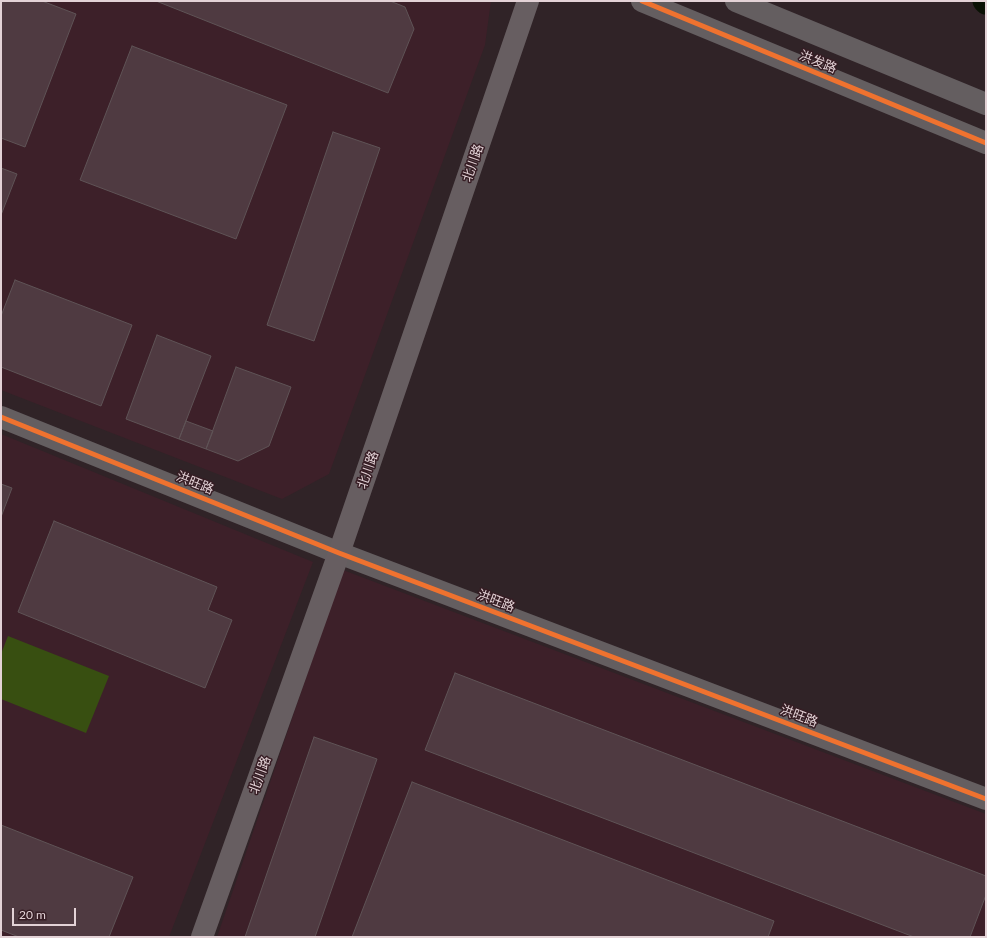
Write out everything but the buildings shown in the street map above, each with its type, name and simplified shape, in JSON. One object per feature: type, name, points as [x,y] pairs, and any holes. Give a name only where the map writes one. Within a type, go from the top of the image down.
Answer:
[{"type":"main road","name":"北川路","points":[[202,937],[339,553],[528,1]]},
{"type":"street","name":"洪发路","points":[[642,1],[986,143]]},
{"type":"street","name":"洪发路","points":[[736,1],[986,104]]},
{"type":"street","name":"洪旺路","points":[[1,417],[339,553],[986,799]]},
{"type":"shaded area","points":[[1,1],[491,1],[485,45],[329,474],[282,499],[1,390]]},
{"type":"shaded area","points":[[1,434],[313,562],[169,937],[1,937]]},
{"type":"shaded area","points":[[343,570],[986,814],[986,937],[217,937]]},
{"type":"green space","points":[[8,636],[109,676],[86,733],[1,699],[1,654]]},
{"type":"cycle path","points":[[642,1],[986,143]]},
{"type":"cycle path","points":[[1,417],[339,553],[986,799]]}]
